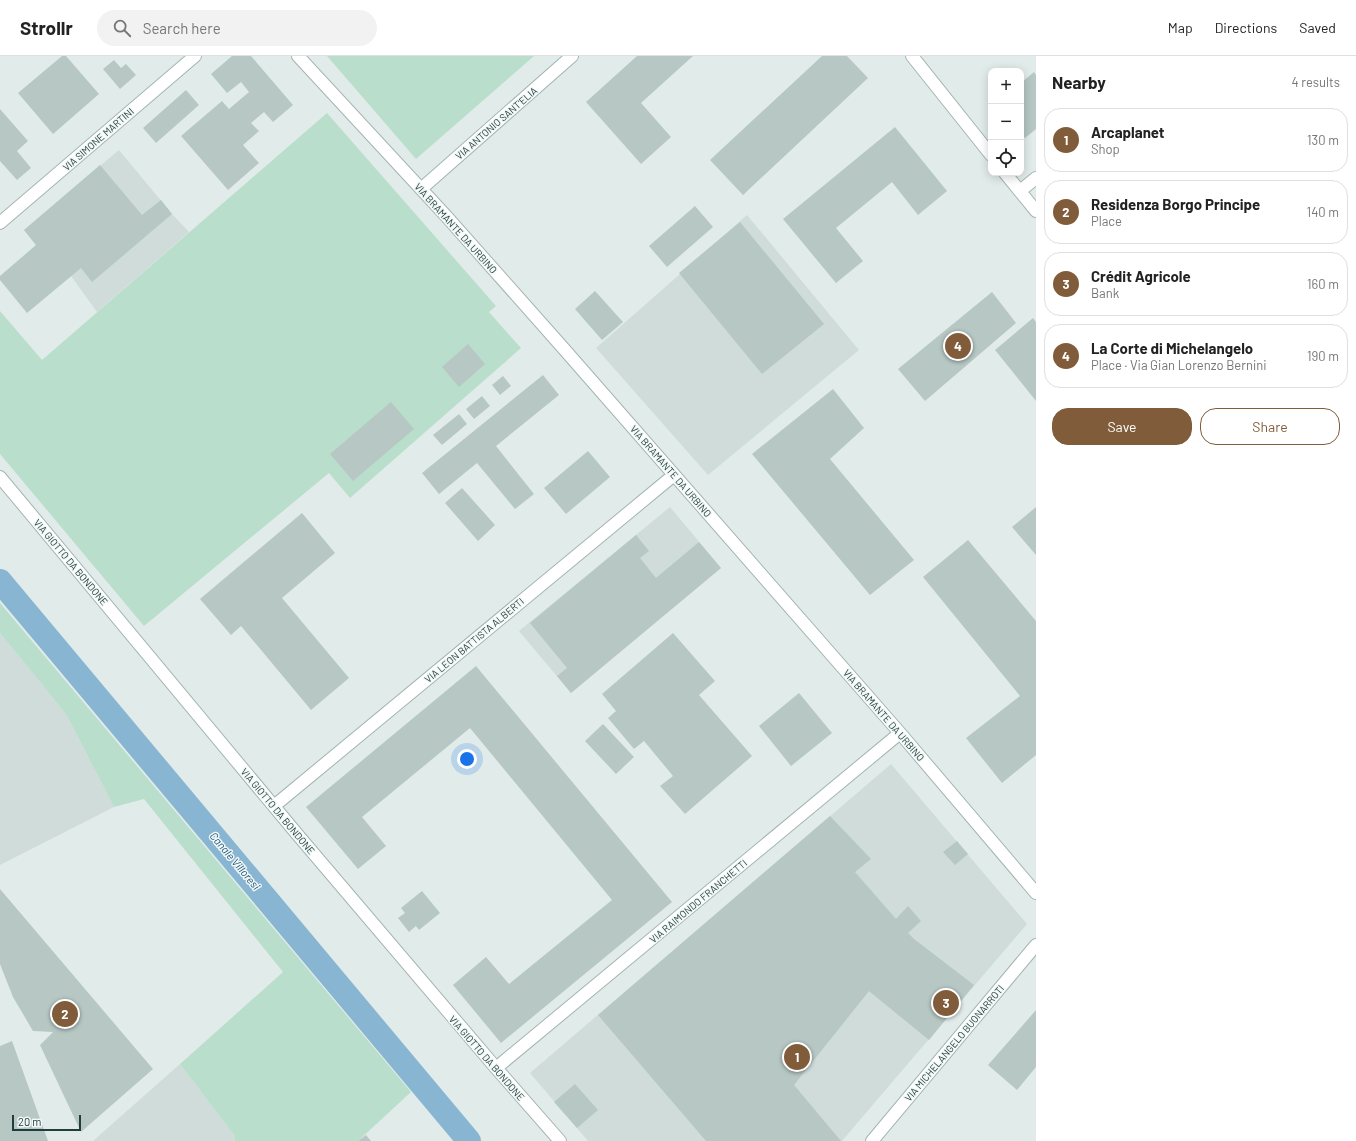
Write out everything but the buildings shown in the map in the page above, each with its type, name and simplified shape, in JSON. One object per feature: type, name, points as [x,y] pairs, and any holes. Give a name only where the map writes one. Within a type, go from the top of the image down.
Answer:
[{"type":"street","name":"VIA SIMONE MARTINI","points":[[0,223],[195,56]]},
{"type":"street","name":"VIA BRAMANTE DA URBINO","points":[[298,56],[447,217],[564,349],[900,733],[1036,893]]},
{"type":"street","name":"VIA ANTONIO SANT'ELIA","points":[[421,189],[572,56]]},
{"type":"street","points":[[912,56],[988,151]]},
{"type":"street","points":[[1008,176],[1036,211]]},
{"type":"street","points":[[1020,191],[1036,178]]},
{"type":"street","name":"VIA LEON BATTISTA ALBERTI","points":[[274,806],[674,475]]},
{"type":"street","name":"VIA GIOTTO DA BONDONE","points":[[0,477],[274,806],[496,1068],[560,1141]]},
{"type":"street","name":"VIA RAIMONDO FRANCHETTI","points":[[496,1068],[900,733]]},
{"type":"street","name":"VIA MICHELANGELO BUONARROTI","points":[[872,1141],[1036,945]]},
{"type":"shaded area","points":[[119,150],[172,214],[189,232],[97,312],[71,276],[36,245],[24,230]]},
{"type":"shaded area","points":[[747,215],[859,350],[708,475],[596,348]]},
{"type":"shaded area","points":[[670,507],[721,568],[571,693],[519,631]]},
{"type":"shaded area","points":[[0,633],[66,714],[114,807],[0,865]]},
{"type":"shaded area","points":[[891,764],[1027,924],[842,1141],[588,1141],[530,1073]]},
{"type":"shaded area","points":[[180,1064],[234,1135],[235,1141],[93,1141]]},
{"type":"green space","points":[[327,56],[534,56],[416,159]]},
{"type":"green space","points":[[327,113],[496,306],[489,312],[521,348],[350,498],[329,473],[144,626],[0,454],[0,311],[42,360]]},
{"type":"green space","points":[[0,603],[411,1092],[358,1141],[235,1141],[234,1135],[180,1064],[283,972],[144,799],[114,807],[66,714],[0,633]]},
{"type":"waterway","name":"Canale Villoresi","points":[[0,581],[469,1141]]},
{"type":"place","name":"La Corte di Michelangelo","points":[[958,346]]},
{"type":"place","name":"Crédit Agricole","points":[[946,1003]]},
{"type":"place","name":"Residenza Borgo Principe","points":[[65,1014]]},
{"type":"place","name":"Arcaplanet","points":[[797,1057]]}]
